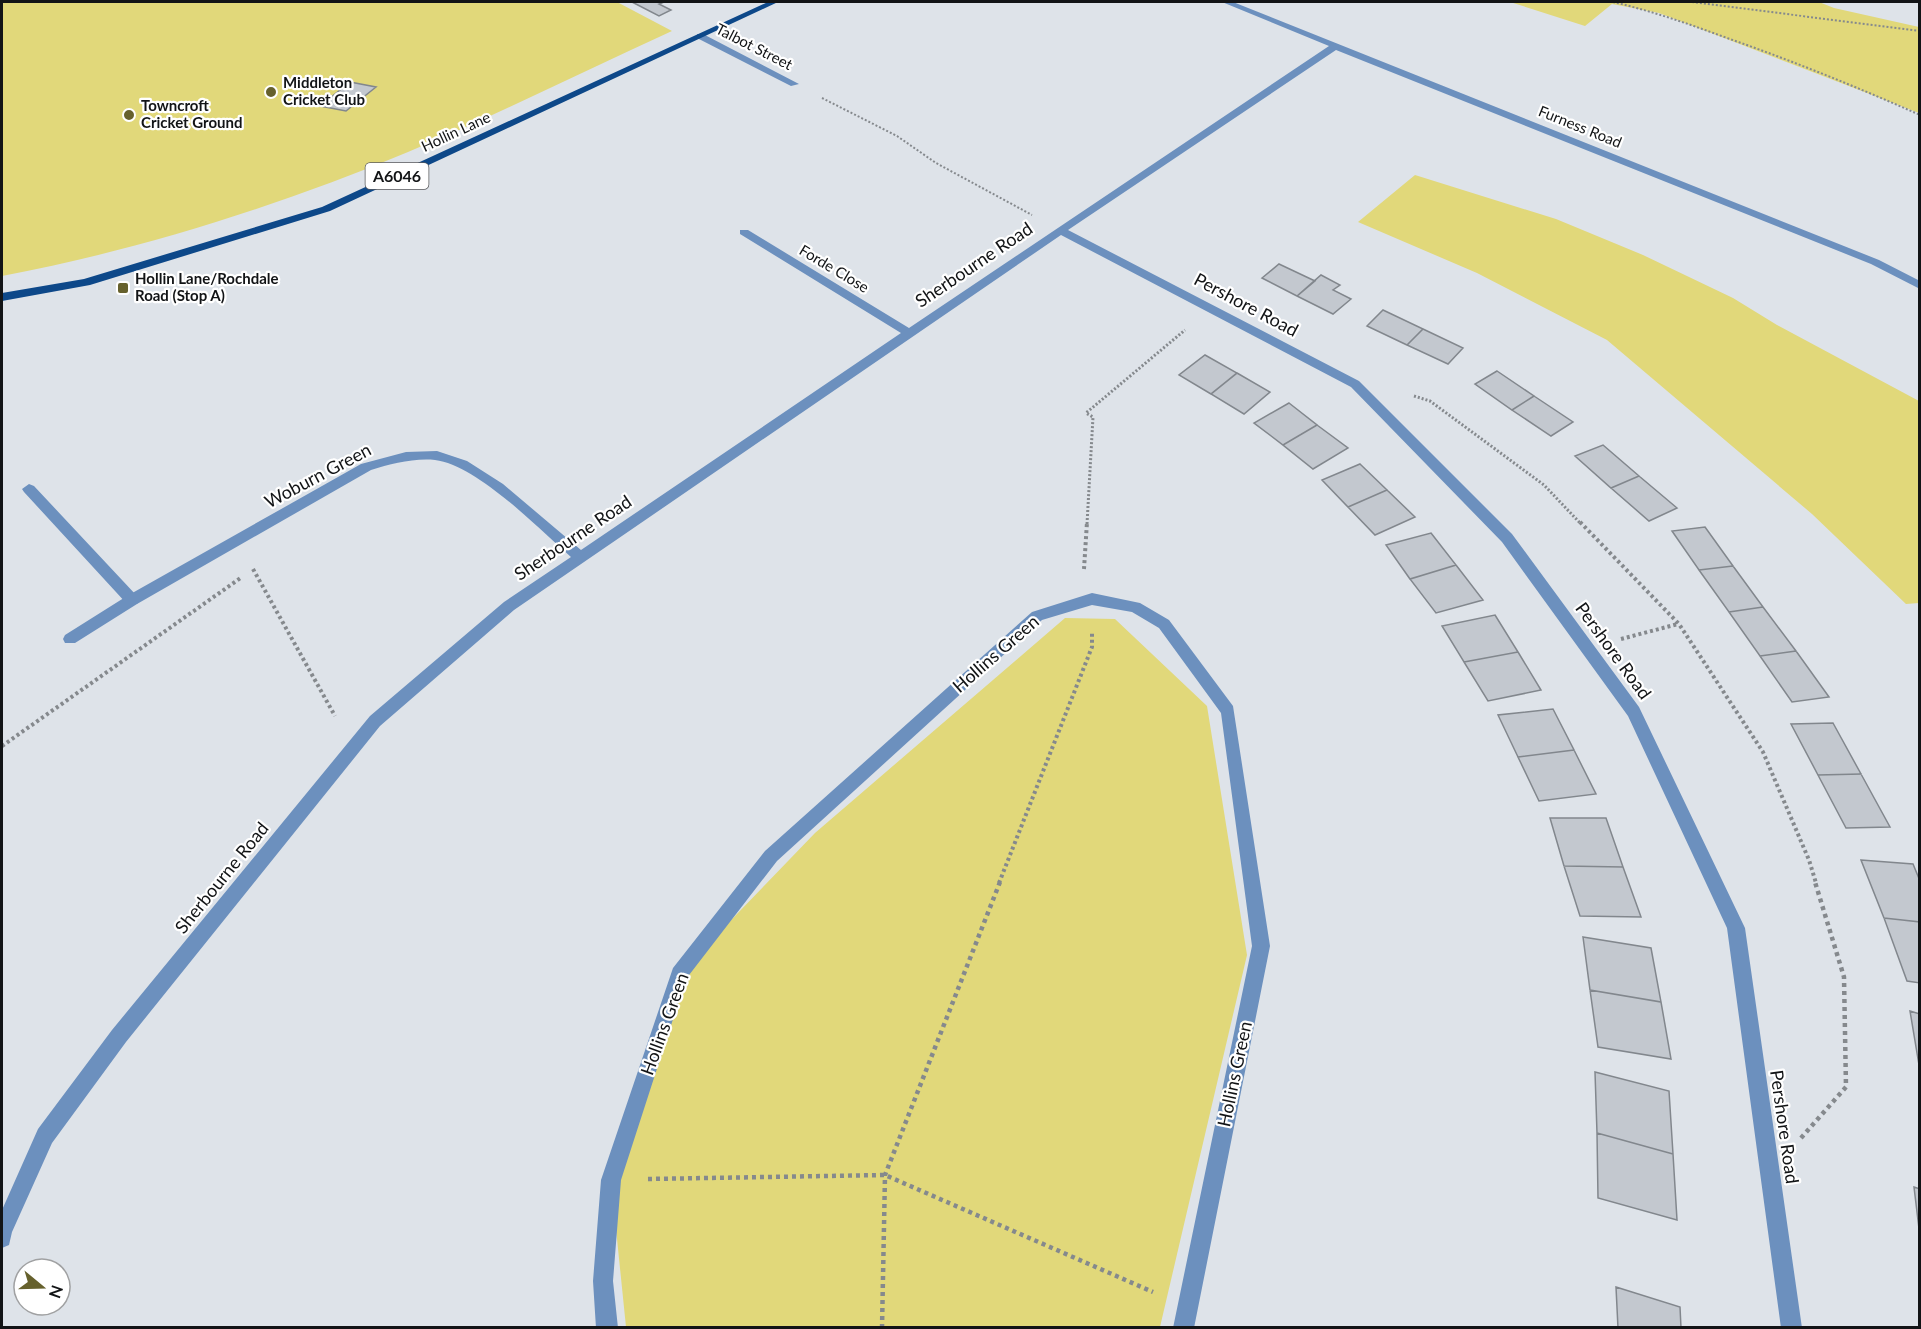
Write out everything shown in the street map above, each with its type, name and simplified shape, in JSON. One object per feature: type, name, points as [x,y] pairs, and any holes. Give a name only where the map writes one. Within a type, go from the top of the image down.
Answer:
[{"type":"main road","name":"Hollin Lane","points":[[2,297],[86,282],[326,209],[774,2]]},
{"type":"street","name":"Furness Road","points":[[1226,2],[1875,262],[1920,286]]},
{"type":"street","name":"Talbot Street","points":[[700,36],[794,84]]},
{"type":"street","name":"Sherbourne Road","points":[[2,1238],[45,1136],[119,1036],[375,721],[509,606],[1060,230],[1337,45]]},
{"type":"street","name":"Pershore Road","points":[[1060,230],[1355,384],[1507,538],[1634,712],[1736,928],[1792,1328]]},
{"type":"street","name":"Forde Close","points":[[744,232],[909,333]]},
{"type":"street","name":"Woburn Green","points":[[70,639],[132,600],[366,467],[395,458],[422,455],[448,458],[490,482],[580,557]]},
{"type":"street","points":[[29,489],[132,600]]},
{"type":"street","name":"Hollins Green","points":[[607,1328],[603,1281],[612,1180],[680,974],[771,856],[1037,616],[1092,599],[1135,607],[1164,624],[1228,711],[1261,946],[1183,1328]]},
{"type":"path","points":[[1613,2],[1650,10],[1765,51],[1862,89],[1920,115]]},
{"type":"path","points":[[1692,2],[1920,31]]},
{"type":"path","points":[[794,84],[897,136],[936,163],[1060,230]]},
{"type":"path","points":[[882,1328],[885,1174],[1092,647],[1092,599],[1084,577],[1093,417],[1086,413],[1212,309]]},
{"type":"path","points":[[2,747],[255,568],[352,748]]},
{"type":"path","points":[[1586,647],[1679,624]]},
{"type":"path","points":[[612,1180],[885,1174],[1187,1307]]},
{"type":"shaded area","name":"Middleton Cricket Club","points":[[2,2],[617,2],[672,31],[441,138],[359,172],[259,208],[157,240],[2,276]]},
{"type":"shaded area","points":[[1510,2],[1819,2],[1834,8],[1919,27],[1919,113],[1659,13],[1612,4],[1585,26]]},
{"type":"shaded area","points":[[1415,175],[1556,219],[1643,255],[1733,298],[1777,325],[1919,401],[1919,603],[1906,604],[1812,514],[1607,340],[1477,273],[1358,222]]},
{"type":"shaded area","points":[[1065,618],[1115,619],[1207,706],[1247,955],[1160,1327],[626,1327],[611,1180],[679,974],[815,833]]},
{"type":"building","points":[[632,2],[664,2],[659,4],[671,10],[659,16]]},
{"type":"building","points":[[350,82],[376,87],[346,111],[320,106]]},
{"type":"building","points":[[1279,264],[1315,281],[1297,296],[1262,278]]},
{"type":"building","points":[[1321,275],[1340,285],[1333,290],[1351,299],[1333,314],[1297,296]]},
{"type":"building","points":[[1383,310],[1423,329],[1407,345],[1367,326]]},
{"type":"building","points":[[1423,329],[1463,348],[1448,364],[1407,345]]},
{"type":"building","points":[[1205,355],[1237,373],[1211,394],[1179,375]]},
{"type":"building","points":[[1497,371],[1534,396],[1512,410],[1475,384]]},
{"type":"building","points":[[1237,373],[1270,392],[1244,414],[1211,394]]},
{"type":"building","points":[[1534,396],[1573,422],[1551,436],[1512,410]]},
{"type":"building","points":[[1289,403],[1317,425],[1283,445],[1254,423]]},
{"type":"building","points":[[1317,425],[1348,448],[1313,469],[1283,445]]},
{"type":"building","points":[[1603,445],[1639,476],[1611,488],[1575,456]]},
{"type":"building","points":[[1360,464],[1387,490],[1348,507],[1322,480]]},
{"type":"building","points":[[1639,476],[1677,508],[1649,521],[1611,488]]},
{"type":"building","points":[[1387,490],[1415,517],[1375,535],[1348,507]]},
{"type":"building","points":[[1705,527],[1733,566],[1699,570],[1672,531]]},
{"type":"building","points":[[1431,533],[1456,565],[1410,579],[1386,545]]},
{"type":"building","points":[[1456,565],[1483,600],[1436,613],[1410,579]]},
{"type":"building","points":[[1733,566],[1763,607],[1729,612],[1699,570]]},
{"type":"building","points":[[1763,607],[1796,651],[1760,656],[1729,612]]},
{"type":"building","points":[[1495,615],[1518,652],[1464,662],[1442,626]]},
{"type":"building","points":[[1796,651],[1829,697],[1792,702],[1760,656]]},
{"type":"building","points":[[1518,652],[1541,690],[1488,701],[1464,662]]},
{"type":"building","points":[[1553,709],[1574,750],[1518,757],[1498,715]]},
{"type":"building","points":[[1833,723],[1861,774],[1818,775],[1791,724]]},
{"type":"building","points":[[1574,750],[1596,794],[1539,801],[1518,757]]},
{"type":"building","points":[[1861,774],[1890,827],[1846,828],[1818,775]]},
{"type":"building","points":[[1550,818],[1606,818],[1623,867],[1564,866]]},
{"type":"building","points":[[1861,860],[1913,864],[1920,881],[1920,922],[1884,918]]},
{"type":"building","points":[[1564,866],[1623,867],[1641,917],[1580,916]]},
{"type":"building","points":[[1884,918],[1920,922],[1920,983],[1907,981]]},
{"type":"building","points":[[1583,937],[1651,948],[1661,1002],[1590,990]]},
{"type":"building","points":[[1590,990],[1661,1002],[1671,1059],[1598,1047]]},
{"type":"building","points":[[1910,1011],[1920,1014],[1920,1071]]},
{"type":"building","points":[[1595,1072],[1669,1091],[1673,1154],[1597,1133]]},
{"type":"building","points":[[1597,1133],[1673,1154],[1677,1220],[1598,1198]]},
{"type":"building","points":[[1914,1187],[1920,1189],[1920,1237]]},
{"type":"building","points":[[1616,1287],[1680,1307],[1681,1328],[1618,1328]]},
{"type":"place","name":"Middleton Cricket Club","points":[[271,92]]},
{"type":"place","name":"Towncroft Cricket Ground","points":[[129,115]]},
{"type":"place","name":"Hollin Lane/Rochdale Road (Stop A)","points":[[123,288]]}]
